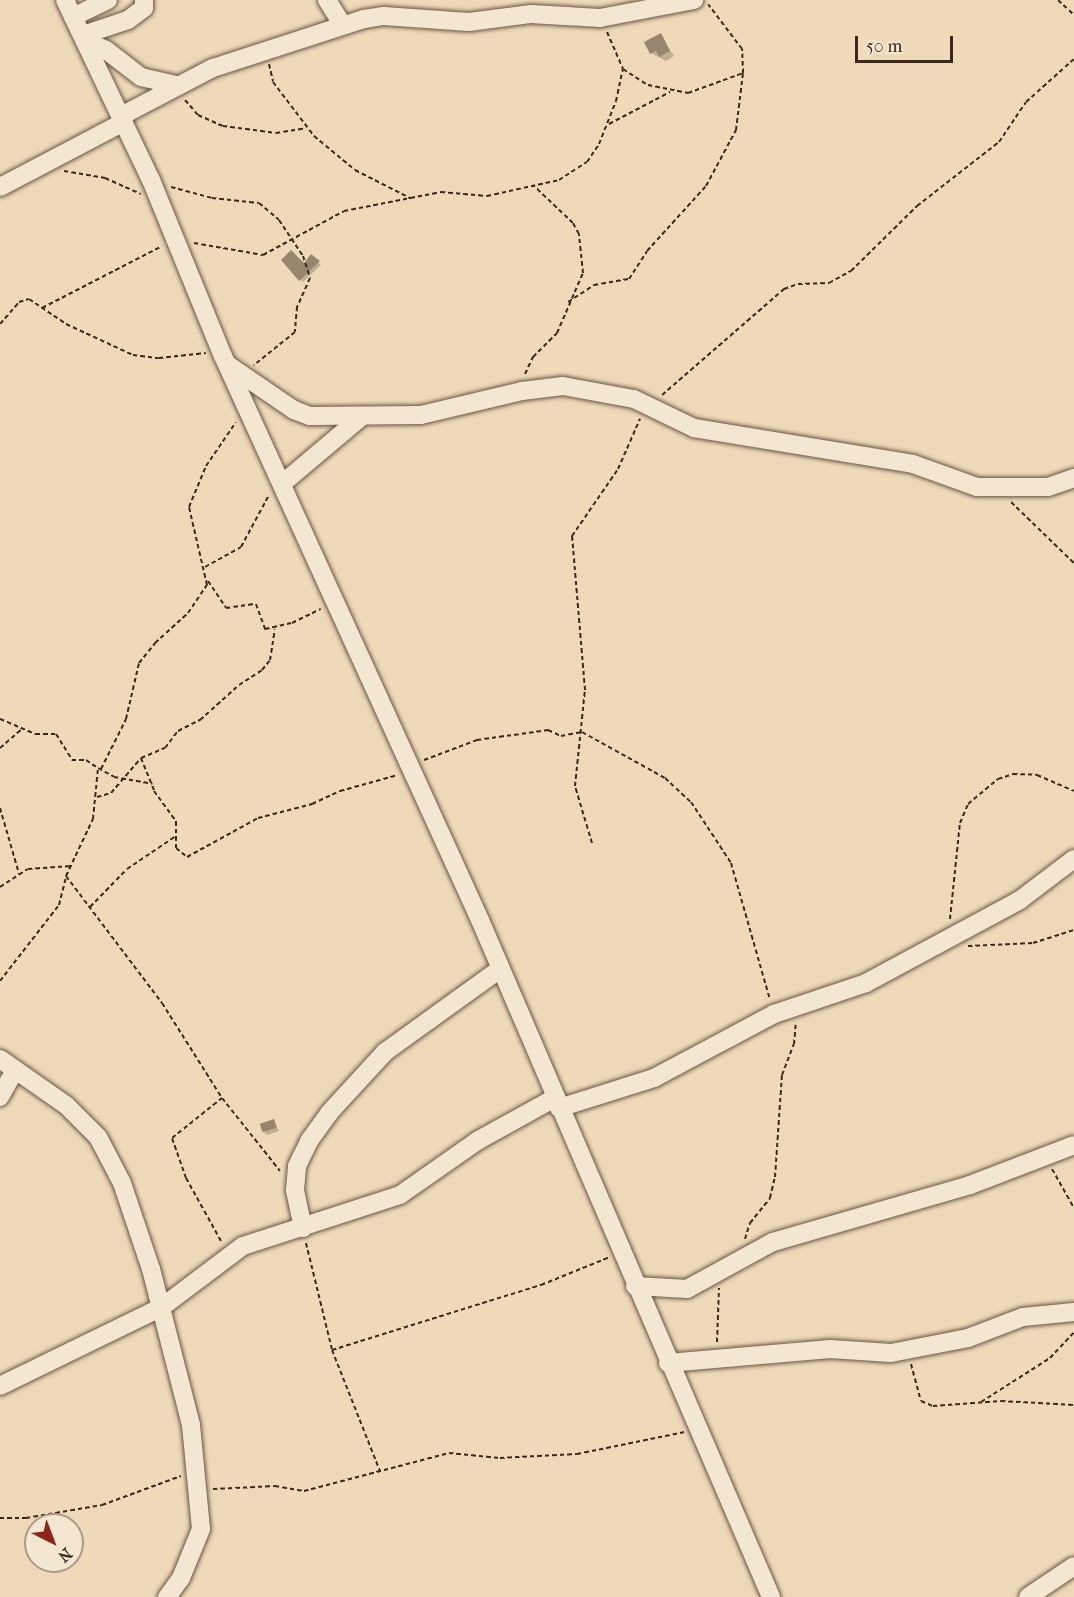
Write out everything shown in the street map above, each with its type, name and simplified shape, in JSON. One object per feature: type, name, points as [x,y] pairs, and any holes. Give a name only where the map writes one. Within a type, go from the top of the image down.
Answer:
[{"type":"street","points":[[65,0],[151,180],[225,360],[336,600],[500,969],[620,1252],[771,1597]]},
{"type":"street","points":[[73,17],[108,0]]},
{"type":"street","points":[[84,38],[128,20],[144,8],[144,0]]},
{"type":"street","points":[[327,0],[342,24]]},
{"type":"street","points":[[0,187],[41,168],[176,85],[260,50],[342,24],[384,16],[449,22],[531,14],[604,12],[694,0]]},
{"type":"street","points":[[84,38],[106,50],[141,77],[176,85]]},
{"type":"street","points":[[225,360],[294,410],[310,416],[360,418],[421,415],[522,391],[563,386],[589,388],[650,406],[694,428],[913,464],[954,482],[997,489],[1048,487],[1074,478]]},
{"type":"street","points":[[284,485],[360,418]]},
{"type":"street","points":[[0,1386],[162,1307],[229,1254],[263,1239],[400,1195],[477,1141],[557,1103],[654,1078],[774,1014],[866,983],[957,943],[1020,900],[1074,859]]},
{"type":"street","points":[[303,1228],[295,1190],[297,1166],[309,1141],[357,1080],[419,1025],[500,969]]},
{"type":"street","points":[[0,1059],[72,1110],[99,1137],[122,1183],[162,1307],[191,1425],[201,1534],[167,1597]]},
{"type":"street","points":[[0,1097],[15,1070]]},
{"type":"street","points":[[635,1286],[687,1289],[746,1254],[791,1236],[970,1185],[1044,1155],[1074,1146]]},
{"type":"street","points":[[668,1363],[830,1349],[878,1353],[908,1350],[968,1338],[1023,1317],[1074,1312]]},
{"type":"street","points":[[1028,1597],[1074,1566]]},
{"type":"path","points":[[568,302],[594,285],[627,281],[647,251],[701,194],[736,130],[743,73],[737,41],[704,0]]},
{"type":"path","points":[[1058,0],[1074,15]]},
{"type":"path","points":[[604,12],[610,43],[623,69],[648,85],[670,92],[704,90],[743,73]]},
{"type":"path","points":[[260,50],[269,64],[273,82],[307,128],[355,170],[411,198]]},
{"type":"path","points":[[592,843],[575,786],[582,732],[584,662],[572,536],[618,469],[639,420],[650,406],[734,329],[784,289],[798,284],[830,283],[851,271],[917,206],[999,142],[1026,102],[1074,59]]},
{"type":"path","points":[[42,308],[129,261],[176,241],[263,255],[344,211],[454,191],[487,196],[533,186],[574,173],[587,162],[608,124],[623,69]]},
{"type":"path","points":[[176,85],[187,104],[208,122],[276,133],[307,128]]},
{"type":"path","points":[[608,124],[670,92]]},
{"type":"path","points":[[41,168],[97,176],[160,201]]},
{"type":"path","points":[[151,180],[187,193],[259,203],[294,240],[310,278],[297,308],[295,332],[244,374]]},
{"type":"path","points":[[522,391],[528,365],[554,338],[568,302],[583,273],[579,234],[573,223],[533,186]]},
{"type":"path","points":[[0,324],[24,300],[42,308],[66,324],[133,355],[159,358],[200,352],[225,360]]},
{"type":"path","points":[[247,407],[206,466],[191,497],[191,524],[208,581],[223,607],[256,604],[265,629],[275,629],[336,600]]},
{"type":"path","points":[[205,567],[241,547],[267,497],[284,485]]},
{"type":"path","points":[[997,489],[1074,562]]},
{"type":"path","points":[[0,981],[56,911],[66,876],[89,832],[97,797],[100,769],[126,719],[140,663],[197,602],[208,581]]},
{"type":"path","points":[[97,797],[111,794],[126,779],[141,758],[165,748],[178,731],[200,720],[239,685],[262,670],[270,660],[275,629]]},
{"type":"path","points":[[1,719],[42,735],[56,734],[72,760],[87,760],[100,769],[126,779],[152,784]]},
{"type":"path","points":[[0,748],[22,729]]},
{"type":"path","points":[[141,758],[152,784],[176,821],[179,854],[193,856],[258,818],[387,780],[436,752],[477,740],[538,730],[567,736],[582,732],[678,789],[722,845],[731,863],[774,1014]]},
{"type":"path","points":[[1074,791],[1037,775],[1013,774],[998,779],[968,804],[960,823],[951,886],[957,943],[1033,943],[1074,930]]},
{"type":"path","points":[[0,808],[18,874]]},
{"type":"path","points":[[90,907],[127,869],[176,836]]},
{"type":"path","points":[[0,888],[18,874],[40,866],[71,866]]},
{"type":"path","points":[[66,876],[188,1041],[222,1098],[295,1190]]},
{"type":"path","points":[[746,1254],[746,1231],[770,1198],[776,1177],[782,1075],[794,1044],[797,1007]]},
{"type":"path","points":[[222,1098],[172,1138],[186,1178],[229,1254]]},
{"type":"path","points":[[1044,1155],[1074,1208]]},
{"type":"path","points":[[303,1228],[332,1350],[380,1471]]},
{"type":"path","points":[[332,1350],[542,1285],[620,1252]]},
{"type":"path","points":[[717,1358],[720,1270]]},
{"type":"path","points":[[981,1402],[1050,1358],[1074,1332]]},
{"type":"path","points":[[908,1350],[921,1401],[933,1406],[981,1402],[1074,1405]]},
{"type":"path","points":[[0,1518],[26,1518],[102,1505],[196,1481],[304,1491],[448,1453],[500,1458],[604,1450],[675,1436],[696,1428]]},
{"type":"building","points":[[661,33],[670,51],[659,57],[656,51],[650,54],[644,42]]},
{"type":"building","points":[[291,250],[304,263],[311,254],[320,261],[299,281],[281,260]]},
{"type":"building","points":[[274,1119],[277,1128],[263,1132],[260,1124]]}]
